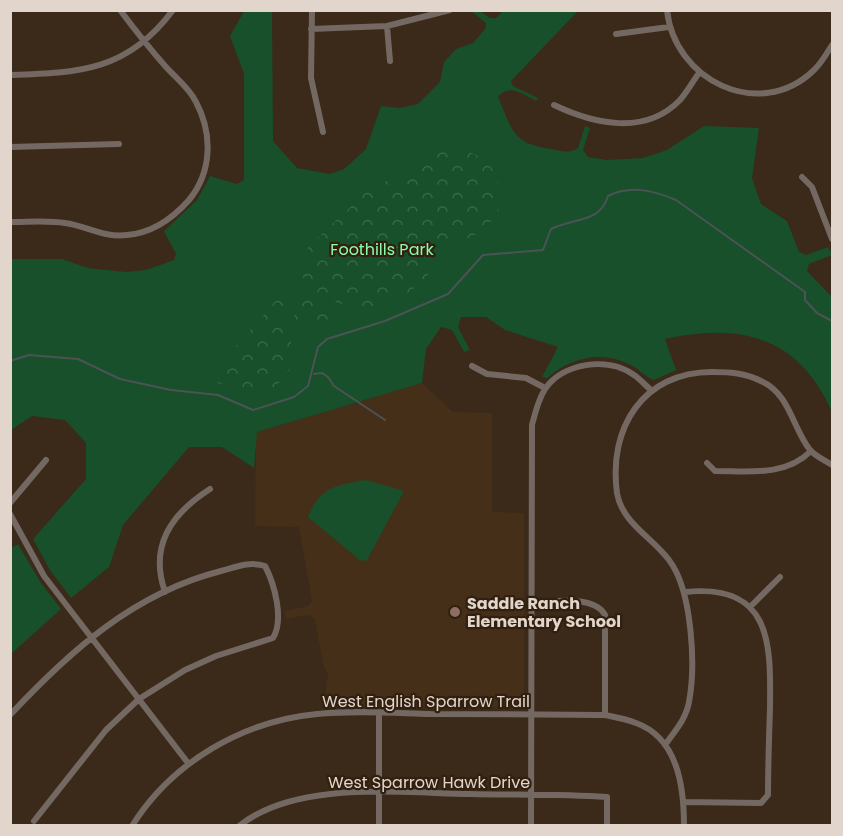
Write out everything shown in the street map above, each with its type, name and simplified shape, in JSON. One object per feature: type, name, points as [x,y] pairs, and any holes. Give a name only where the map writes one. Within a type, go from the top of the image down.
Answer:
[{"type":"street","points":[[10,222],[66,223],[101,235],[128,235],[152,229],[176,215],[195,193],[204,176],[207,129],[196,100],[144,43],[120,10]]},
{"type":"street","points":[[10,75],[73,73],[108,62],[144,43],[172,10]]},
{"type":"street","points":[[312,10],[311,78],[323,132]]},
{"type":"street","points":[[311,30],[387,26],[450,10]]},
{"type":"street","points":[[667,10],[669,27],[677,47],[699,73],[715,84],[734,90],[756,92],[778,89],[814,71],[832,45]]},
{"type":"street","points":[[387,26],[390,61]]},
{"type":"street","points":[[616,34],[669,27]]},
{"type":"street","points":[[554,105],[602,122],[627,125],[668,109],[680,99],[699,73]]},
{"type":"street","points":[[10,147],[119,144]]},
{"type":"street","points":[[802,177],[812,187],[832,239]]},
{"type":"street","points":[[531,825],[532,424],[546,388],[567,371],[598,364],[612,366],[633,374],[651,390]]},
{"type":"street","points":[[472,366],[487,374],[526,378],[546,388]]},
{"type":"street","points":[[665,745],[682,723],[689,701],[691,628],[685,592],[670,561],[627,518],[617,496],[616,452],[621,432],[631,413],[651,390],[673,379],[698,372],[736,372],[774,388],[783,399],[811,451],[832,465]]},
{"type":"street","points":[[707,463],[715,471],[776,471],[803,459],[811,451]]},
{"type":"street","points":[[10,503],[46,460]]},
{"type":"street","points":[[165,592],[158,573],[162,542],[168,530],[191,501],[210,489]]},
{"type":"street","points":[[10,514],[44,576],[92,635],[188,763]]},
{"type":"street","points":[[10,715],[55,668],[92,635],[130,609],[211,573],[254,562],[266,566],[271,577],[279,627],[273,638],[216,656],[139,699],[99,738],[34,821]]},
{"type":"street","points":[[750,607],[780,577]]},
{"type":"street","points":[[684,802],[761,803],[768,795],[771,655],[763,625],[750,607],[719,592],[685,592]]},
{"type":"street","points":[[530,603],[590,602],[602,608],[605,615],[604,715]]},
{"type":"street","points":[[379,713],[379,825]]},
{"type":"street","name":"West English Sparrow Trail","points":[[132,825],[148,803],[188,763],[221,743],[281,720],[318,714],[379,713],[604,715],[638,723],[665,745],[678,766],[684,802],[684,825]]},
{"type":"street","name":"West Sparrow Hawk Drive","points":[[239,825],[274,805],[285,802],[333,794],[379,792],[608,797],[607,825]]},
{"type":"shaded area","points":[[422,383],[453,412],[492,413],[492,512],[524,513],[524,701],[520,707],[324,706],[328,674],[323,665],[315,619],[308,615],[286,619],[284,611],[308,606],[312,601],[299,527],[255,526],[256,432]]},
{"type":"green space","points":[[244,11],[272,11],[273,141],[297,168],[330,174],[344,169],[366,149],[381,106],[400,108],[418,104],[440,82],[444,62],[456,49],[473,43],[485,29],[486,23],[471,11],[480,11],[490,18],[496,18],[503,11],[578,11],[511,81],[513,86],[538,98],[536,101],[511,90],[498,97],[515,133],[528,143],[538,147],[571,151],[578,148],[585,126],[590,128],[583,150],[588,157],[607,160],[643,158],[667,150],[704,126],[759,128],[752,178],[761,204],[787,221],[799,252],[806,255],[828,247],[832,255],[809,264],[807,271],[832,297],[832,412],[803,367],[785,351],[765,341],[743,335],[693,334],[665,339],[676,370],[654,380],[620,360],[598,357],[566,365],[547,378],[542,377],[558,347],[505,330],[486,317],[461,317],[458,327],[470,350],[464,352],[452,330],[441,327],[426,349],[422,383],[257,432],[254,468],[222,447],[189,447],[123,525],[109,567],[71,598],[50,570],[33,539],[86,479],[86,443],[65,420],[32,416],[11,430],[11,259],[62,259],[88,268],[126,272],[146,270],[174,260],[176,254],[164,231],[197,200],[210,176],[237,184],[244,180],[244,74],[230,36]]},
{"type":"green space","name":"Foothills Park","points":[[454,150],[478,156],[487,162],[497,180],[499,203],[497,216],[484,229],[451,247],[421,282],[387,304],[375,307],[349,306],[324,296],[308,284],[301,270],[299,256],[366,192],[410,168],[426,155]]},
{"type":"green space","points":[[279,297],[292,297],[284,311],[283,319],[291,322],[303,298],[310,297],[321,300],[331,320],[309,326],[291,336],[291,368],[274,389],[250,393],[218,383],[215,371]]},
{"type":"green space","points":[[366,480],[404,491],[367,560],[361,561],[308,517],[318,499],[330,489]]},
{"type":"green space","points":[[18,544],[41,583],[61,609],[11,654],[11,548]]},
{"type":"waterway","points":[[10,361],[29,355],[78,359],[120,379],[171,390],[218,395],[253,410],[294,397],[308,386],[318,347],[327,339],[385,321],[448,294],[483,255],[543,250],[551,229],[593,215],[604,205],[608,196],[633,190],[650,191],[676,200],[805,292],[805,300],[817,313],[832,321]]},
{"type":"waterway","points":[[314,374],[322,373],[334,386],[385,420]]},
{"type":"place","name":"Saddle Ranch Elementary School","points":[[455,612]]}]
